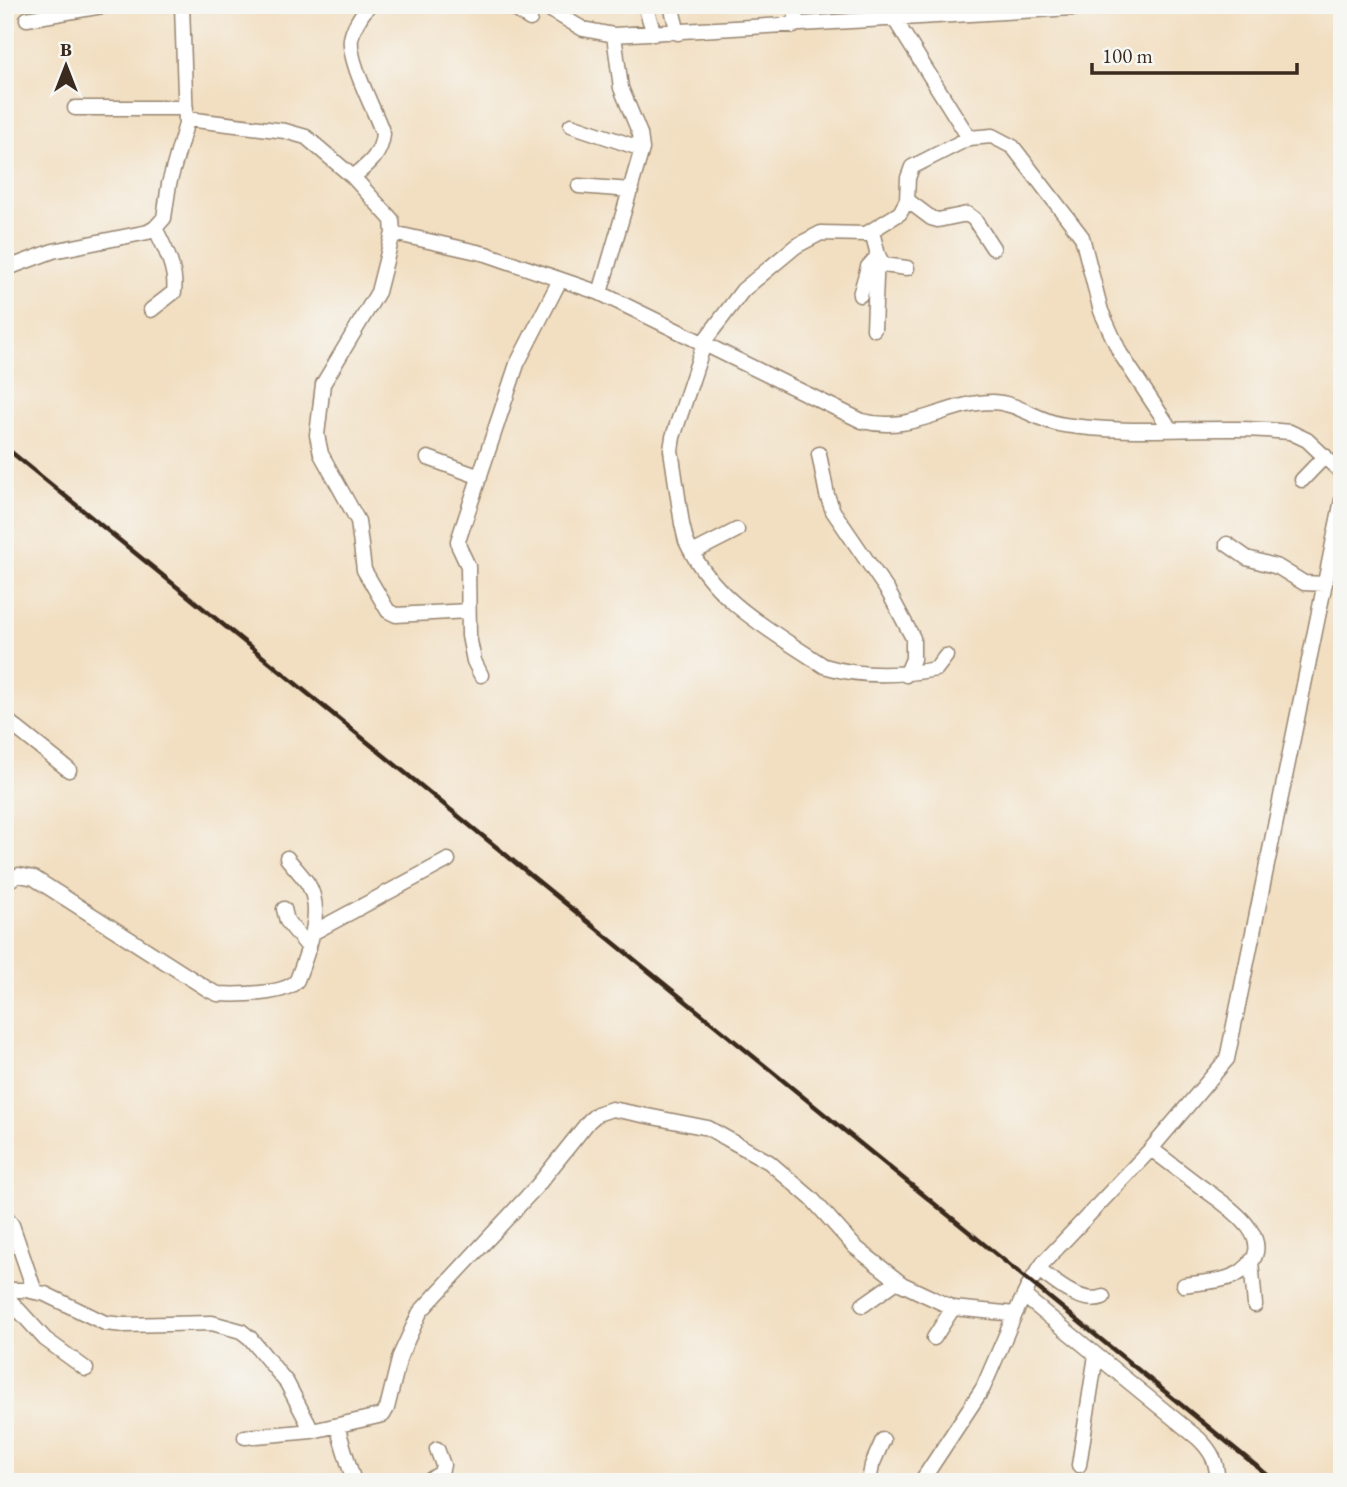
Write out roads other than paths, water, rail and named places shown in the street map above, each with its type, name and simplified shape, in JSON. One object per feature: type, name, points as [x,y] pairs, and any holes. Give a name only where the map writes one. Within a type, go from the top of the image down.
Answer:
[{"type":"street","points":[[27,19],[108,5]]},
{"type":"street","points":[[5,269],[53,251],[155,228],[164,218],[169,184],[187,114],[182,5]]},
{"type":"street","points":[[353,177],[373,161],[382,147],[383,134],[352,55],[351,39],[359,18],[369,5]]},
{"type":"street","points":[[509,5],[530,19]]},
{"type":"street","points":[[542,5],[583,29],[614,35],[1125,5]]},
{"type":"street","points":[[645,5],[654,34]]},
{"type":"street","points":[[671,5],[678,33]]},
{"type":"street","points":[[797,5],[799,26]]},
{"type":"street","points":[[799,26],[806,5]]},
{"type":"street","points":[[867,5],[872,21]]},
{"type":"street","points":[[895,20],[969,138]]},
{"type":"street","points":[[600,293],[642,149],[640,134],[621,89],[614,35]]},
{"type":"street","points":[[75,108],[187,114],[296,133],[306,137],[353,177],[388,215],[393,233],[375,298],[323,384],[317,444],[358,521],[364,570],[388,611],[396,615],[468,611]]},
{"type":"street","points":[[571,125],[642,149]]},
{"type":"street","points":[[918,223],[909,201],[908,178],[912,167],[969,138],[992,136],[1013,147],[1082,237],[1101,311],[1120,353],[1171,430]]},
{"type":"street","points":[[579,186],[631,190]]},
{"type":"street","points":[[909,201],[900,213],[872,232],[858,235],[821,233],[796,246],[743,290],[703,344],[671,450],[682,524],[692,553],[715,587],[727,599],[824,666],[848,672],[906,675],[936,669],[946,656]]},
{"type":"street","points":[[909,201],[938,220],[967,214],[974,219],[993,248]]},
{"type":"street","points":[[151,310],[174,292],[175,284],[168,257],[155,228]]},
{"type":"street","points":[[872,232],[877,254],[874,329]]},
{"type":"street","points":[[393,233],[486,254],[600,293],[862,421],[905,424],[990,402],[1013,406],[1066,426],[1290,432],[1307,440],[1342,473]]},
{"type":"street","points":[[877,254],[883,265],[908,268]]},
{"type":"street","points":[[860,295],[868,267],[877,254]]},
{"type":"street","points":[[481,675],[474,661],[468,611],[468,566],[458,544],[517,364],[560,280]]},
{"type":"street","points":[[819,454],[833,511],[892,597],[914,638],[914,659],[906,675]]},
{"type":"street","points":[[1302,480],[1325,456]]},
{"type":"street","points":[[428,458],[480,477]]},
{"type":"street","points":[[921,1482],[984,1388],[1015,1314],[1044,1262],[1152,1149],[1223,1066],[1230,1051],[1325,584],[1337,548],[1342,500]]},
{"type":"street","points":[[692,553],[737,530]]},
{"type":"street","points":[[1227,544],[1247,558],[1278,568],[1304,583],[1325,584]]},
{"type":"street","points":[[5,719],[69,770]]},
{"type":"street","points":[[5,882],[19,875],[34,878],[218,994],[283,990],[297,980],[314,932],[310,886],[287,858]]},
{"type":"street","points":[[314,932],[449,860]]},
{"type":"street","points":[[284,909],[287,921],[309,948]]},
{"type":"street","points":[[245,1437],[324,1428],[380,1417],[386,1412],[400,1356],[420,1312],[537,1186],[589,1121],[604,1111],[619,1110],[699,1125],[730,1140],[769,1162],[807,1195],[855,1247],[897,1281],[953,1308],[1015,1314]]},
{"type":"street","points":[[1152,1149],[1239,1214],[1253,1236],[1256,1249],[1242,1272],[1184,1285]]},
{"type":"street","points":[[5,1215],[12,1225],[35,1292]]},
{"type":"street","points":[[1251,1261],[1255,1305]]},
{"type":"street","points":[[1039,1270],[1078,1296],[1095,1300],[1103,1297]]},
{"type":"street","points":[[863,1305],[897,1281]]},
{"type":"street","points":[[5,1293],[35,1292],[104,1323],[212,1323],[242,1331],[287,1383],[308,1426],[324,1428]]},
{"type":"street","points":[[5,1293],[45,1339],[86,1369]]},
{"type":"street","points":[[1024,1296],[1209,1449],[1217,1468],[1217,1482]]},
{"type":"street","points":[[934,1338],[953,1308]]},
{"type":"street","points":[[1079,1465],[1096,1355]]},
{"type":"street","points":[[324,1428],[354,1482]]},
{"type":"street","points":[[869,1482],[872,1465],[883,1440]]},
{"type":"street","points":[[427,1482],[441,1473],[443,1465],[437,1449]]},
{"type":"railway","points":[[5,447],[1276,1482]]}]
